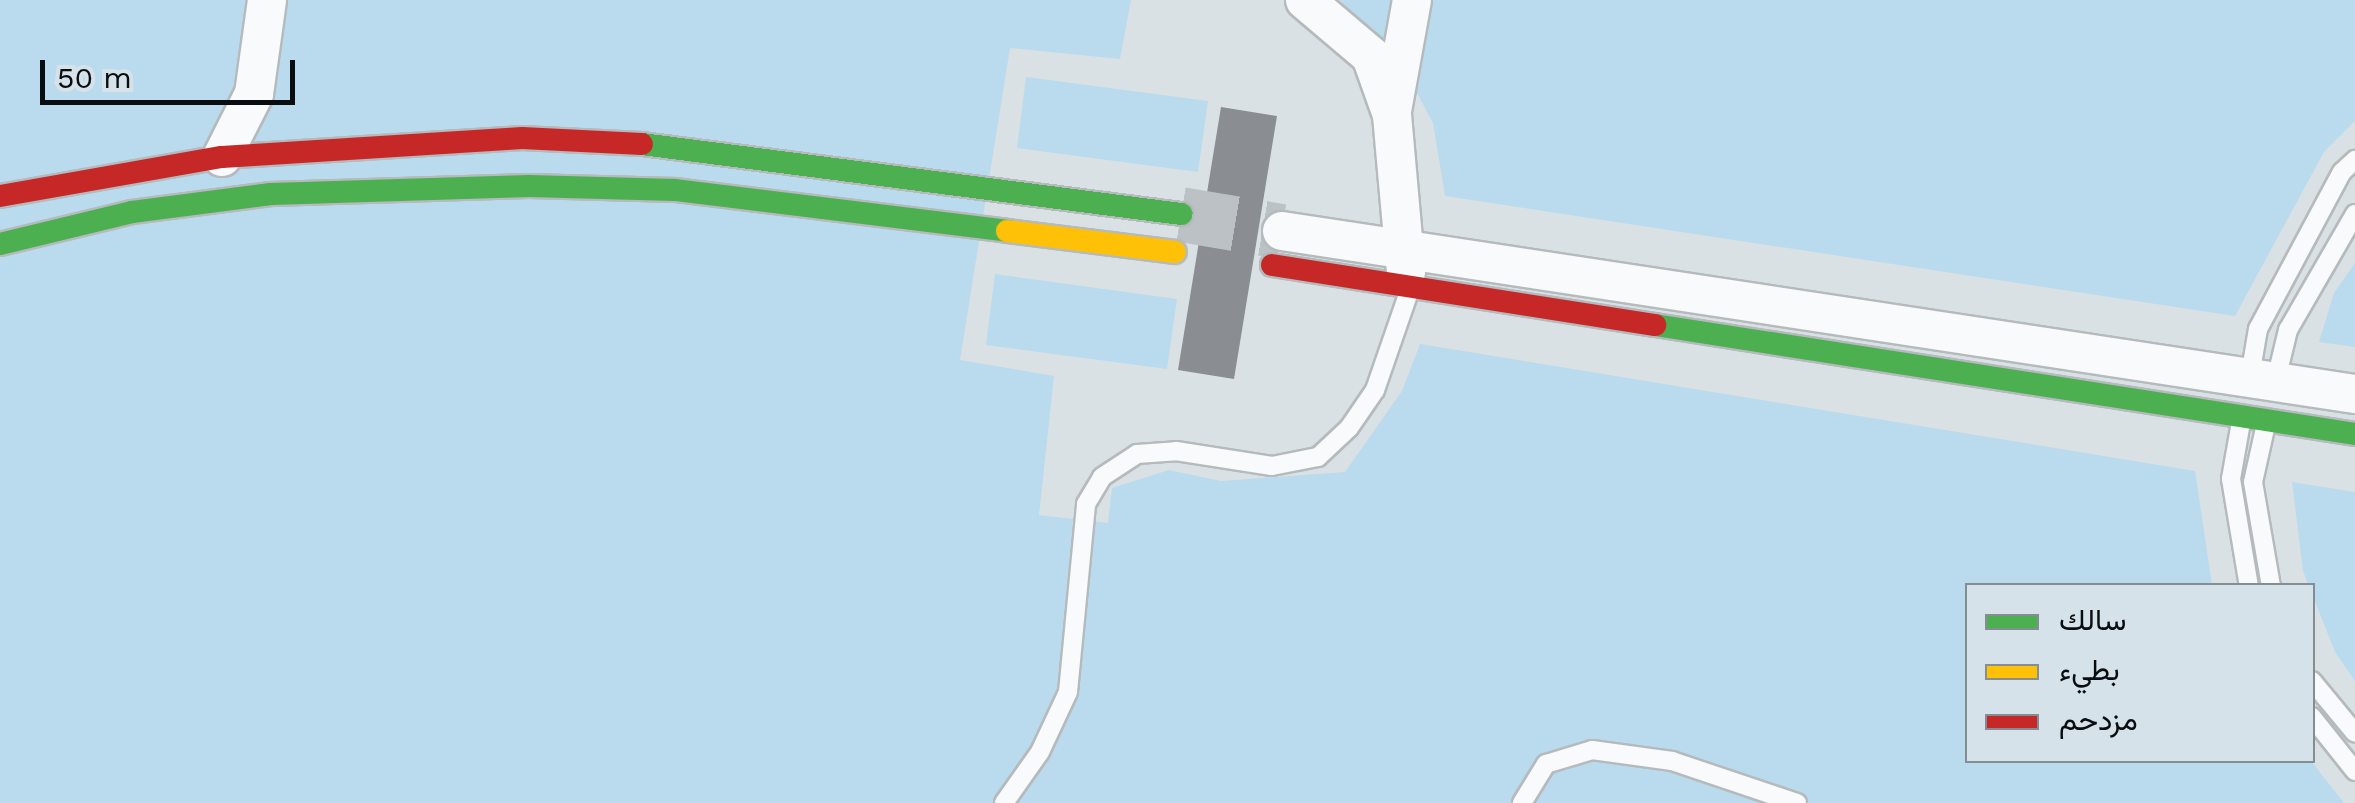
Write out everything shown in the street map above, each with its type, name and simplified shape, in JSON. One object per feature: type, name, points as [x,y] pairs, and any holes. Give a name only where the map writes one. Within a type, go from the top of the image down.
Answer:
[{"type":"main road","points":[[0,196],[222,158],[522,138],[676,146],[1181,214]]},
{"type":"main road","points":[[0,244],[132,212],[271,194],[530,186],[675,190],[1175,252]]},
{"type":"main road","points":[[1277,248],[1410,287],[2355,434]]},
{"type":"street","points":[[222,158],[254,94],[267,0]]},
{"type":"street","points":[[1306,0],[1370,56],[1392,115]]},
{"type":"street","points":[[1410,287],[1400,249],[1392,115],[1412,0]]},
{"type":"street","points":[[1277,248],[1400,249],[2355,394]]},
{"type":"lane","points":[[2270,583],[2253,482],[2267,420],[2258,329],[2342,172],[2355,160]]},
{"type":"lane","points":[[2248,583],[2231,479],[2242,416],[2355,214]]},
{"type":"lane","points":[[1004,803],[1040,752],[1068,692],[1086,504],[1102,477],[1136,454],[1176,451],[1272,466],[1318,456],[1349,428],[1375,390],[1410,287]]},
{"type":"lane","points":[[2315,685],[2355,733]]},
{"type":"lane","points":[[2315,721],[2355,771]]},
{"type":"lane","points":[[1522,803],[1546,764],[1592,750],[1672,761],[1797,803]]},
{"type":"shaded area","points":[[0,0],[1131,0],[1120,59],[1010,48],[960,360],[1054,376],[1039,515],[1108,523],[1112,488],[1169,470],[1221,481],[1345,472],[1402,391],[1420,344],[2195,471],[2212,583],[1965,583],[1965,763],[2313,763],[2344,803],[0,803]]},
{"type":"shaded area","points":[[1340,0],[2355,0],[2355,121],[2324,152],[2235,316],[1445,196],[1433,123],[1399,59]]},
{"type":"shaded area","points":[[1026,77],[1208,101],[1198,172],[1017,148]]},
{"type":"shaded area","points":[[2355,263],[2355,347],[2319,342],[2334,293]]},
{"type":"shaded area","points":[[995,274],[1177,299],[1167,369],[986,345]]},
{"type":"shaded area","points":[[2292,482],[2355,492],[2355,681],[2335,652],[2315,601],[2315,583],[2308,583]]},
{"type":"building","points":[[1221,107],[1277,116],[1234,379],[1178,370]]},
{"type":"tunnel","points":[[1181,214],[1282,231]]},
{"type":"traffic: fast","points":[[642,144],[1181,214]]},
{"type":"traffic: fast","points":[[0,244],[132,212],[271,194],[529,186],[675,190],[1007,231]]},
{"type":"traffic: fast","points":[[1655,325],[2355,434]]},
{"type":"traffic: slow","points":[[1007,231],[1175,252]]},
{"type":"traffic: jam","points":[[0,196],[222,157],[522,138],[642,144]]},
{"type":"traffic: jam","points":[[1272,265],[1655,325]]}]
